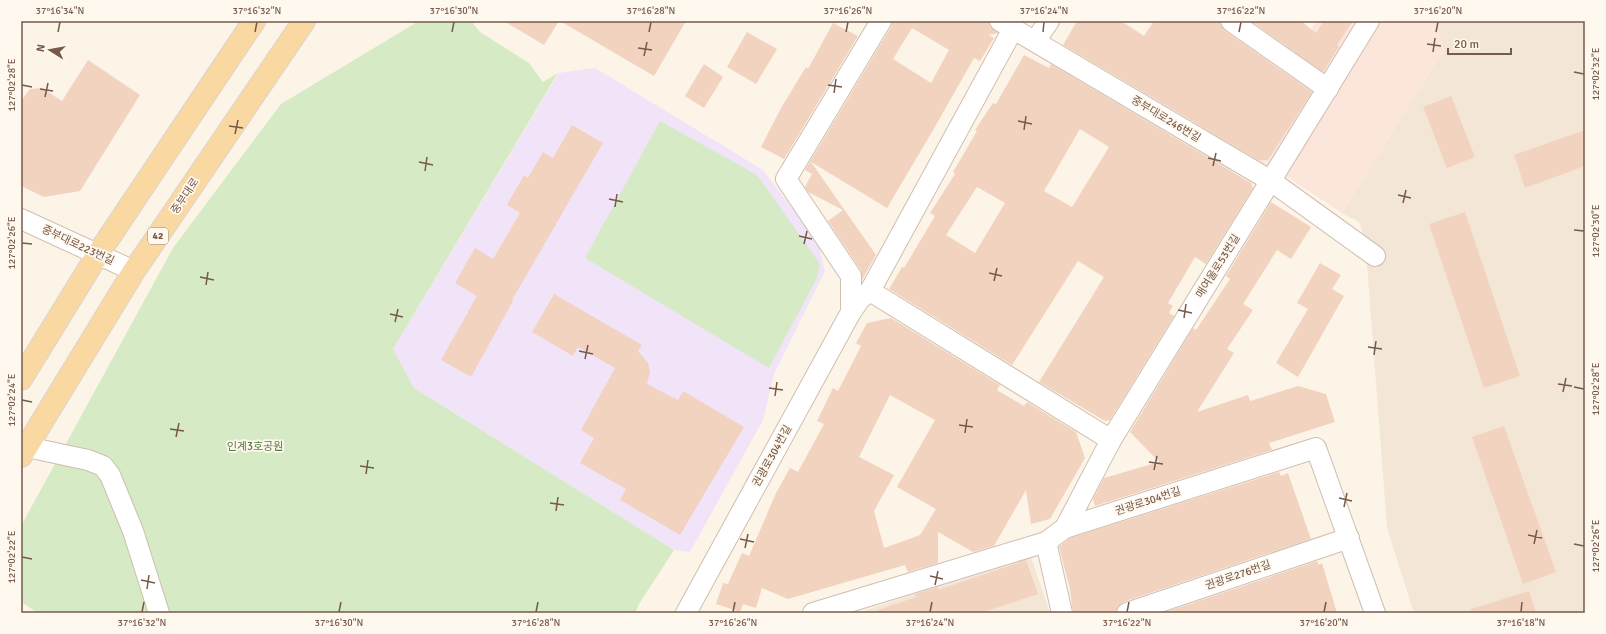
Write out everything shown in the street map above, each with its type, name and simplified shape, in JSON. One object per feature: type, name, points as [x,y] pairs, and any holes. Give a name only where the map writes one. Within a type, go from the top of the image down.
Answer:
[{"type":"main road","points":[[21,379],[98,254],[254,21]]},
{"type":"main road","name":"중부대로","points":[[24,452],[134,271],[304,21]]},
{"type":"street","points":[[881,21],[786,179],[851,276],[860,301],[1111,440]]},
{"type":"street","points":[[1035,41],[1049,21]]},
{"type":"street","points":[[1231,21],[1328,89]]},
{"type":"street","name":"매여울로53번길","points":[[1065,528],[1111,440],[1369,21]]},
{"type":"street","name":"중부대로246번길","points":[[860,301],[1007,25],[1271,181],[1375,256]]},
{"type":"street","name":"중부대로223번길","points":[[21,219],[134,271]]},
{"type":"street","name":"권광로304번길","points":[[686,613],[860,301]]},
{"type":"street","name":"권광로304번길","points":[[814,613],[1046,542],[1065,528],[1316,448],[1375,613]]},
{"type":"street","points":[[24,452],[88,460],[102,466],[110,475],[133,531],[159,613]]},
{"type":"street","name":"권광로276번길","points":[[1127,613],[1349,538]]},
{"type":"street","points":[[1046,542],[1062,613]]},
{"type":"shaded area","points":[[1317,21],[1435,21],[1444,50],[1342,213],[1269,165],[1255,166],[1200,132],[1240,80],[1266,97]]},
{"type":"shaded area","points":[[1435,21],[1585,21],[1585,613],[1414,613],[1387,528],[1365,238],[1359,222],[1342,213],[1444,50]]},
{"type":"shaded area","points":[[595,68],[763,170],[818,242],[825,271],[774,374],[763,420],[690,552],[674,550],[414,388],[393,349],[559,73]]},
{"type":"shaded area","points":[[1030,554],[1050,613],[858,613]]},
{"type":"green space","name":"인계3호공원","points":[[419,21],[471,21],[480,32],[529,63],[543,82],[558,73],[393,349],[414,388],[674,550],[639,604],[635,613],[38,613],[21,602],[21,526],[173,248],[281,104]]},
{"type":"green space","points":[[660,121],[757,175],[820,264],[817,278],[769,368],[585,258]]},
{"type":"building","points":[[504,21],[559,21],[544,45]]},
{"type":"building","points":[[560,21],[686,21],[654,76]]},
{"type":"building","points":[[892,21],[989,21],[990,27],[998,33],[989,35],[994,38],[980,61],[974,58],[887,208],[811,162],[876,255],[862,280],[861,270],[828,221],[843,210],[808,192],[805,187],[812,174],[805,170],[891,27]],"holes":[[[912,28],[949,50],[931,83],[893,59]]]},
{"type":"building","points":[[1077,21],[1121,21],[1144,36],[1154,21],[1220,21],[1224,30],[1312,92],[1268,160],[1258,160],[1063,45]]},
{"type":"building","points":[[1251,21],[1301,21],[1316,33],[1324,21],[1353,21],[1337,45],[1339,47],[1323,72]]},
{"type":"building","points":[[833,23],[858,36],[784,159],[761,147],[781,108],[806,67],[808,69]]},
{"type":"building","points":[[747,32],[777,49],[756,84],[727,67]]},
{"type":"building","points":[[1024,55],[1049,68],[1051,64],[1251,183],[1253,188],[1206,264],[1195,257],[1168,303],[1173,306],[1169,313],[1174,316],[1110,420],[1105,421],[1039,382],[1104,277],[1078,261],[1012,365],[889,289],[902,267],[904,268],[935,216],[930,213],[955,174],[953,172],[977,131],[975,130],[993,103],[996,104]],"holes":[[[1080,129],[1109,147],[1072,207],[1044,191]],[[977,187],[1005,203],[975,253],[946,235]]]},
{"type":"building","points":[[88,60],[140,95],[80,191],[44,197],[21,186],[21,101],[30,89],[42,88],[62,101]]},
{"type":"building","points":[[704,64],[723,77],[704,108],[685,96]]},
{"type":"building","points":[[1451,96],[1475,157],[1447,168],[1423,107]]},
{"type":"building","points":[[572,125],[603,143],[512,300],[513,301],[471,377],[441,360],[477,296],[455,283],[475,248],[493,259],[520,213],[507,205],[524,175],[528,178],[543,152],[553,158]]},
{"type":"building","points":[[1585,130],[1585,166],[1525,188],[1514,155]]},
{"type":"building","points":[[1271,202],[1311,227],[1291,259],[1277,250],[1243,304],[1253,310],[1227,349],[1234,353],[1197,412],[1248,395],[1250,401],[1298,386],[1326,394],[1335,422],[1269,443],[1272,450],[1095,506],[1093,499],[1104,478],[1159,462],[1130,432],[1193,328],[1196,330],[1230,279],[1226,276]]},
{"type":"building","points":[[1465,212],[1520,376],[1484,388],[1429,224]]},
{"type":"building","points":[[1320,263],[1341,275],[1332,289],[1344,296],[1298,377],[1276,363],[1308,309],[1297,303]]},
{"type":"building","points":[[554,294],[642,345],[638,351],[648,363],[650,372],[647,384],[678,400],[683,391],[744,427],[680,535],[620,500],[626,489],[580,463],[594,438],[581,430],[615,368],[578,347],[573,356],[532,332]]},
{"type":"building","points":[[891,318],[1000,385],[997,390],[1024,406],[1027,402],[1076,432],[1085,458],[1050,519],[1031,524],[1026,490],[994,546],[973,552],[938,532],[938,563],[908,572],[905,565],[788,599],[762,588],[756,608],[743,604],[740,612],[716,604],[723,583],[728,584],[742,553],[749,556],[776,493],[790,468],[798,472],[824,424],[817,421],[833,388],[838,391],[861,346],[856,343],[867,323]],"holes":[[[890,395],[935,420],[897,487],[936,509],[920,535],[884,548],[874,511],[894,475],[859,457]]]},
{"type":"building","points":[[1504,426],[1556,572],[1523,584],[1472,437]]},
{"type":"building","points":[[1279,472],[1281,476],[1288,473],[1311,539],[1123,602],[1118,606],[1116,613],[1073,613],[1070,589],[1059,547],[1070,538]]},
{"type":"building","points":[[1026,560],[1038,594],[981,613],[878,613],[878,610],[916,597],[915,594],[938,587],[938,590]]},
{"type":"building","points":[[1317,561],[1319,565],[1322,563],[1337,613],[1163,613]]},
{"type":"building","points":[[1529,591],[1536,613],[1471,613],[1471,609]]}]
